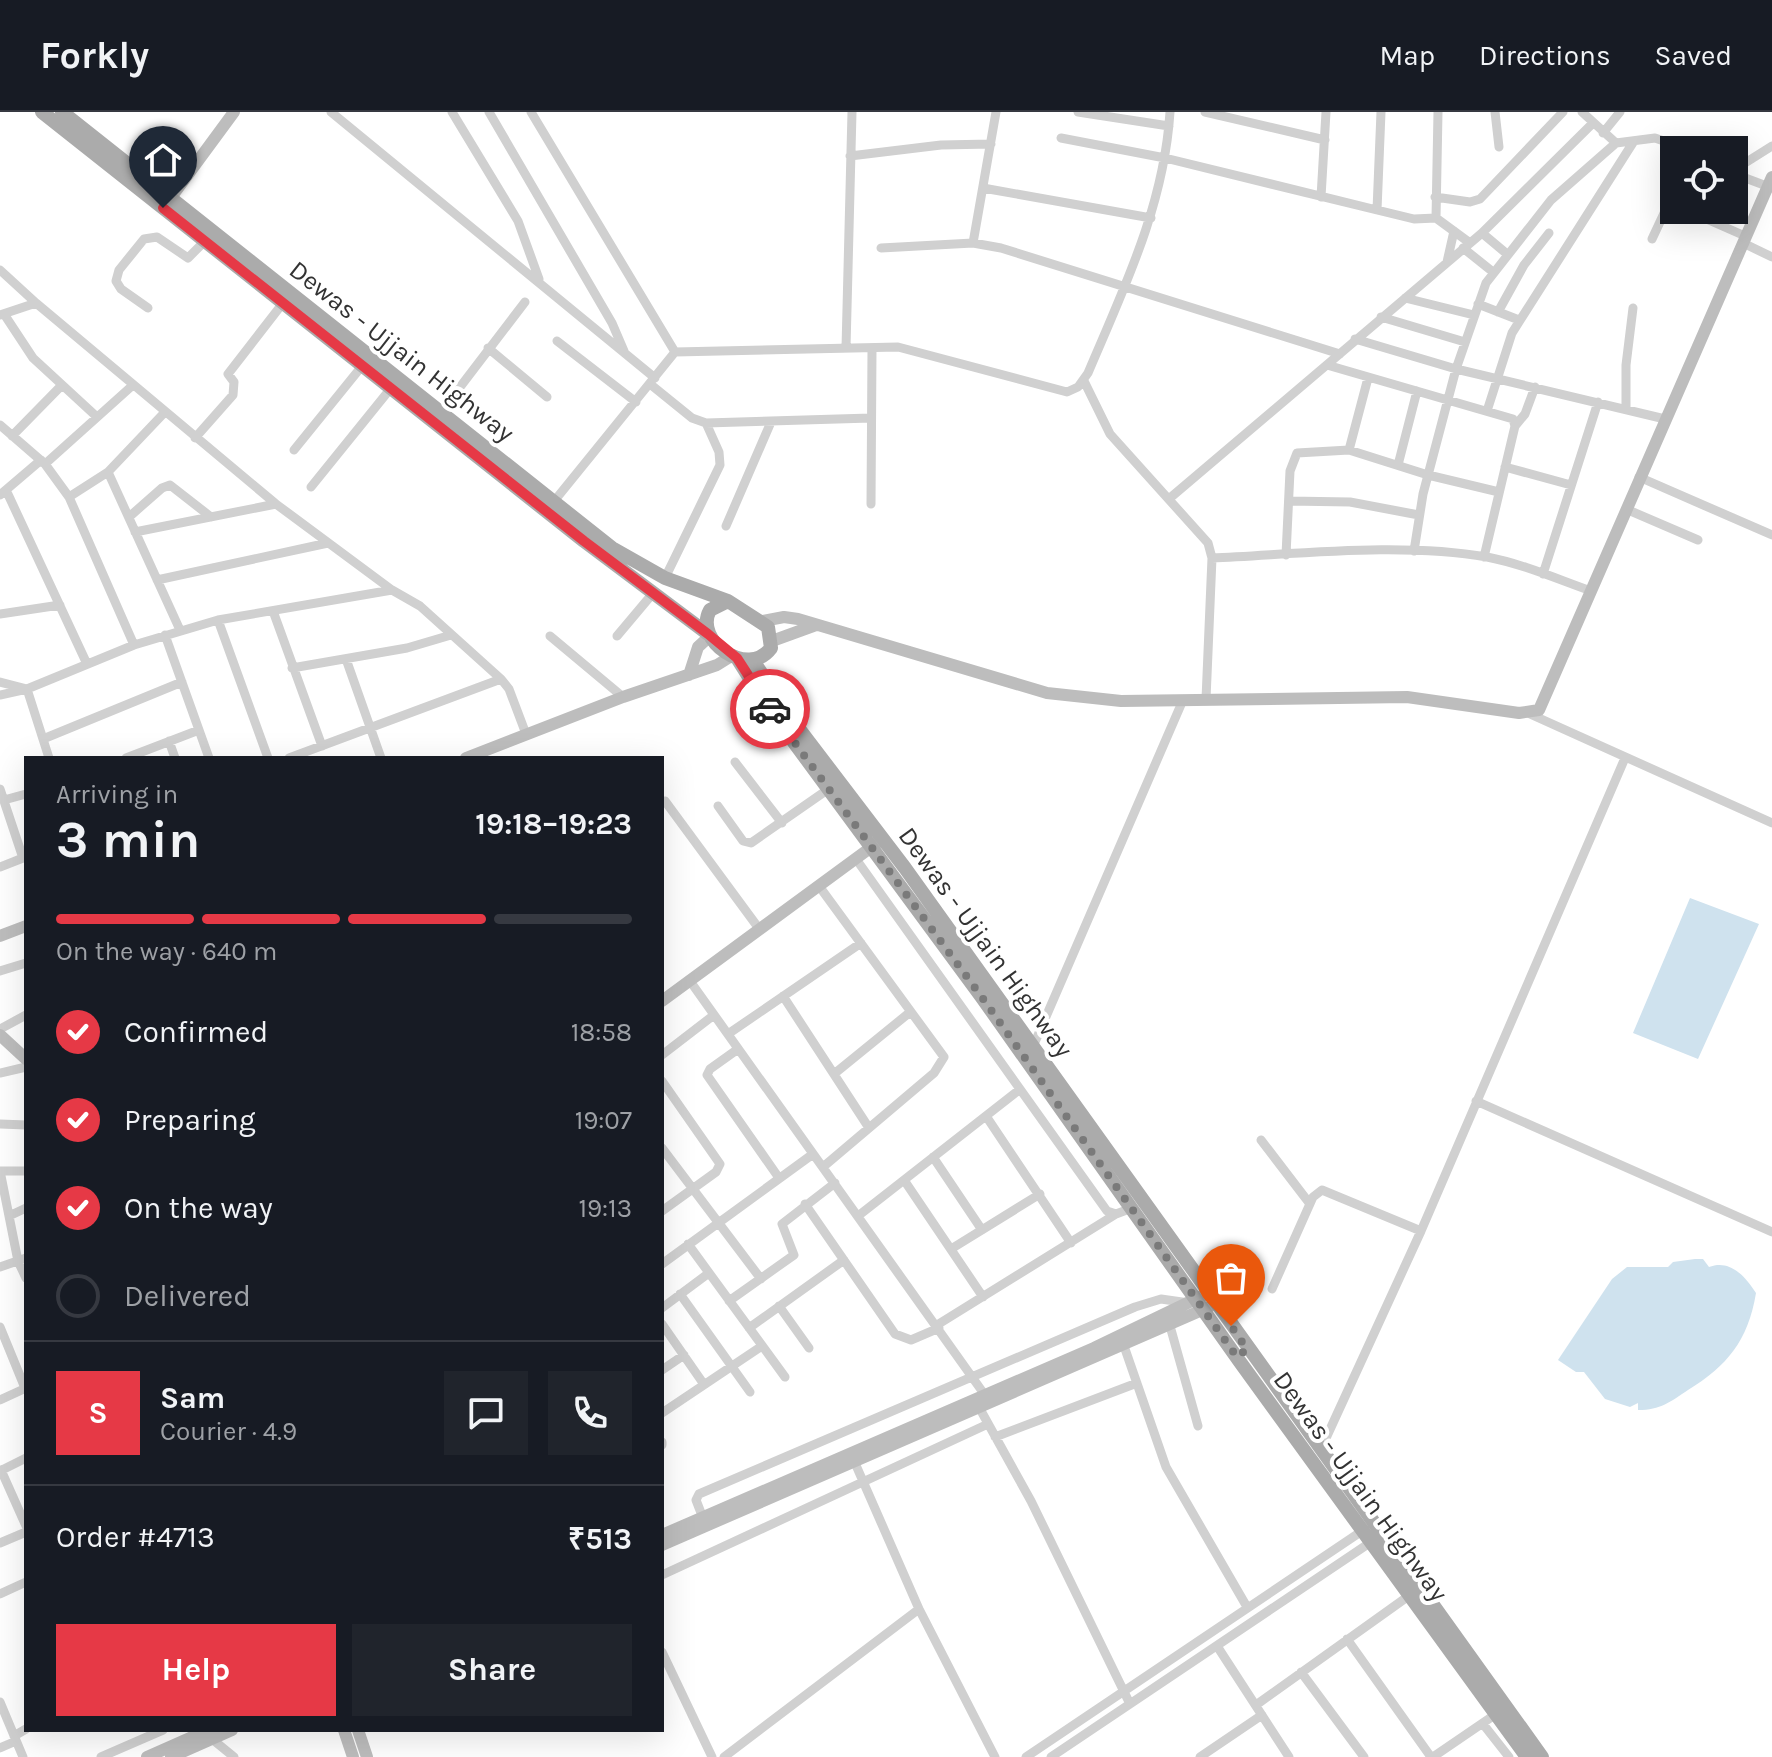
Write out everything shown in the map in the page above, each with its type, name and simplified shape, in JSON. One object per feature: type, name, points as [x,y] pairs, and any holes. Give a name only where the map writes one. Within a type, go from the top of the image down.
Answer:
[{"type":"main road","name":"Dewas - Ujjain Highway","points":[[42,112],[441,412],[735,657],[768,707],[877,843]]},
{"type":"main road","name":"Dewas - Ujjain Highway","points":[[62,112],[167,203],[205,241],[362,366],[551,506],[612,548],[665,578],[728,601],[763,621]]},
{"type":"main road","points":[[709,635],[706,623],[710,610],[728,601]]},
{"type":"main road","points":[[754,662],[766,655],[772,641],[763,621]]},
{"type":"main road","name":"Dewas - Ujjain Highway","points":[[735,657],[754,662],[877,843],[1202,1302]]},
{"type":"main road","name":"Dewas - Ujjain Highway","points":[[1030,1055],[1132,1208],[1202,1302],[1321,1449],[1410,1595],[1527,1757]]},
{"type":"main road","name":"Dewas - Ujjain Highway","points":[[1242,1353],[1542,1757]]},
{"type":"street","points":[[167,203],[234,112]]},
{"type":"street","points":[[331,112],[624,351],[692,418],[706,423],[871,418]]},
{"type":"street","points":[[452,112],[518,221],[539,280]]},
{"type":"street","points":[[489,112],[612,323],[624,351]]},
{"type":"street","points":[[531,112],[675,352]]},
{"type":"street","points":[[846,348],[852,112]]},
{"type":"street","points":[[973,243],[996,112]]},
{"type":"street","points":[[1078,112],[1111,114],[1169,126]]},
{"type":"street","points":[[675,352],[917,349],[1067,392],[1084,381],[1151,218],[1165,158],[1170,112]]},
{"type":"street","points":[[1205,112],[1325,140]]},
{"type":"street","points":[[1321,197],[1326,112]]},
{"type":"street","points":[[1377,210],[1381,112]]},
{"type":"street","points":[[1436,218],[1438,112]]},
{"type":"street","points":[[1495,112],[1499,147]]},
{"type":"street","points":[[1435,197],[1470,202],[1480,199],[1563,112]]},
{"type":"street","points":[[1582,112],[1616,143]]},
{"type":"street","points":[[1170,498],[1482,233],[1592,122],[1598,112]]},
{"type":"street","points":[[1603,133],[1620,112]]},
{"type":"street","points":[[1061,138],[1165,158],[1414,219],[1436,218],[1454,231],[1493,272]]},
{"type":"street","points":[[1414,551],[1428,475],[1456,369],[1478,304],[1493,272],[1551,200],[1616,143],[1660,138]]},
{"type":"street","points":[[1487,411],[1519,320],[1634,141]]},
{"type":"street","points":[[1616,143],[1616,171]]},
{"type":"street","points":[[850,156],[941,145],[991,144]]},
{"type":"street","points":[[1748,161],[1772,146]]},
{"type":"street","points":[[1530,714],[1544,705],[1639,477],[1771,184],[1748,178]]},
{"type":"street","points":[[983,188],[1151,218]]},
{"type":"street","points":[[1652,239],[1660,223]]},
{"type":"street","points":[[1713,224],[1772,257]]},
{"type":"street","points":[[1447,262],[1454,231]]},
{"type":"street","points":[[1482,233],[1507,254]]},
{"type":"street","points":[[1498,312],[1524,265],[1549,233]]},
{"type":"street","points":[[148,308],[116,281],[119,270],[144,239],[157,237],[188,258],[205,241]]},
{"type":"street","points":[[881,248],[973,243],[1001,248],[1340,354]]},
{"type":"street","points":[[0,270],[276,504],[392,590],[420,606],[501,679],[509,689],[526,734]]},
{"type":"street","points":[[1405,298],[1474,315]]},
{"type":"street","points":[[441,412],[525,302]]},
{"type":"street","points":[[36,303],[2,314],[33,358],[97,417]]},
{"type":"street","points":[[195,438],[233,395],[234,382],[228,374],[283,303]]},
{"type":"street","points":[[1478,304],[1519,320]]},
{"type":"street","points":[[1626,409],[1626,365],[1633,308]]},
{"type":"street","points":[[1381,317],[1465,342]]},
{"type":"street","points":[[1355,339],[1456,369],[1665,419]]},
{"type":"street","points":[[557,341],[636,402]]},
{"type":"street","points":[[488,348],[547,397]]},
{"type":"street","points":[[871,504],[872,349]]},
{"type":"street","points":[[551,506],[675,352]]},
{"type":"street","points":[[1327,365],[1513,419],[1515,426]]},
{"type":"street","points":[[294,450],[362,366]]},
{"type":"street","points":[[1349,450],[1368,378]]},
{"type":"street","points":[[1084,381],[1110,434],[1208,543],[1212,558],[1206,699]]},
{"type":"street","points":[[12,436],[62,385]]},
{"type":"street","points":[[87,664],[3,492],[133,385]]},
{"type":"street","points":[[1484,557],[1515,426],[1525,414],[1535,387]]},
{"type":"street","points":[[311,487],[391,388]]},
{"type":"street","points":[[1398,465],[1417,391]]},
{"type":"street","points":[[1543,574],[1598,402]]},
{"type":"street","points":[[69,497],[108,472],[165,412]]},
{"type":"street","points":[[726,526],[771,422]]},
{"type":"street","points":[[665,578],[720,465],[719,452],[706,423]]},
{"type":"street","points":[[0,425],[43,462],[69,497],[134,645]]},
{"type":"street","points":[[1286,555],[1291,462],[1297,453],[1349,450],[1428,475],[1499,492]]},
{"type":"street","points":[[1505,467],[1571,485]]},
{"type":"street","points":[[108,472],[180,630]]},
{"type":"street","points":[[1639,477],[1772,535]]},
{"type":"street","points":[[129,517],[162,488],[170,485],[211,517]]},
{"type":"street","points":[[1289,501],[1350,502],[1419,515]]},
{"type":"street","points":[[135,532],[276,504]]},
{"type":"street","points":[[1626,509],[1698,540]]},
{"type":"street","points":[[157,580],[328,543]]},
{"type":"street","points":[[1212,558],[1414,551],[1484,557],[1591,591]]},
{"type":"street","points":[[0,695],[27,689],[134,645],[180,630],[218,620],[392,590]]},
{"type":"street","points":[[617,636],[654,592]]},
{"type":"street","points":[[0,614],[60,605]]},
{"type":"street","points":[[273,611],[322,746]]},
{"type":"street","points":[[763,621],[784,617],[1047,693],[1098,700],[1407,697],[1530,714],[1772,823]]},
{"type":"street","points":[[218,620],[267,756]]},
{"type":"street","points":[[772,641],[816,625]]},
{"type":"street","points":[[165,635],[208,756]]},
{"type":"street","points":[[292,668],[407,648],[451,635]]},
{"type":"street","points":[[689,675],[698,647],[709,635]]},
{"type":"street","points":[[550,636],[623,697]]},
{"type":"street","points":[[471,756],[735,657]]},
{"type":"street","points":[[346,659],[380,756]]},
{"type":"street","points":[[294,756],[501,679]]},
{"type":"street","points":[[0,682],[27,689]]},
{"type":"street","points":[[43,739],[182,682]]},
{"type":"street","points":[[27,689],[48,756]]},
{"type":"street","points":[[1030,1055],[1183,700]]},
{"type":"street","points":[[131,756],[199,730]]},
{"type":"street","points":[[169,741],[174,756]]},
{"type":"street","points":[[1321,1449],[1421,1231],[1625,758]]},
{"type":"street","points":[[735,762],[782,823]]},
{"type":"street","points":[[718,806],[746,843],[756,842],[830,788]]},
{"type":"street","points":[[0,789],[24,858],[0,867]]},
{"type":"street","points":[[4,800],[24,795]]},
{"type":"street","points":[[665,801],[760,930]]},
{"type":"street","points":[[664,1000],[877,843]]},
{"type":"street","points":[[856,859],[1107,1211],[1116,1214]]},
{"type":"street","points":[[819,886],[909,1013],[943,1053],[944,1061],[823,1167]]},
{"type":"street","points":[[0,936],[24,927]]},
{"type":"street","points":[[728,1034],[861,943]]},
{"type":"street","points":[[0,971],[24,964]]},
{"type":"street","points":[[690,981],[973,1377],[986,1403],[988,1424],[1130,1704]]},
{"type":"street","points":[[783,996],[869,1128]]},
{"type":"street","points":[[834,1074],[909,1013]]},
{"type":"street","points":[[664,1053],[714,1015]]},
{"type":"street","points":[[0,1029],[24,1016]]},
{"type":"street","points":[[0,1035],[24,1056]]},
{"type":"street","points":[[738,1049],[710,1069],[707,1075],[779,1178]]},
{"type":"street","points":[[0,1073],[24,1067]]},
{"type":"street","points":[[664,1084],[720,1164],[693,1190],[664,1210]]},
{"type":"street","points":[[858,1216],[1019,1090]]},
{"type":"street","points":[[1476,1101],[1772,1232]]},
{"type":"street","points":[[986,1116],[1071,1243]]},
{"type":"street","points":[[0,1124],[24,1125]]},
{"type":"street","points":[[1261,1140],[1310,1204]]},
{"type":"street","points":[[664,1262],[813,1154]]},
{"type":"street","points":[[933,1157],[982,1230]]},
{"type":"street","points":[[666,1161],[693,1190],[761,1279]]},
{"type":"street","points":[[0,1267],[22,1259],[0,1171],[24,1171]]},
{"type":"street","points":[[904,1180],[983,1297]]},
{"type":"street","points":[[729,1301],[794,1255],[781,1228],[805,1204],[835,1183]]},
{"type":"street","points":[[1272,1289],[1317,1193],[1328,1190],[1421,1231]]},
{"type":"street","points":[[951,1249],[1040,1194]]},
{"type":"street","points":[[805,1204],[898,1337],[917,1339],[1116,1214],[1132,1208]]},
{"type":"street","points":[[9,1216],[24,1209]]},
{"type":"street","points":[[688,1244],[785,1377]]},
{"type":"street","points":[[749,1328],[844,1260]]},
{"type":"street","points":[[664,1306],[709,1273]]},
{"type":"street","points":[[680,1294],[750,1392]]},
{"type":"street","points":[[703,1518],[698,1495],[1135,1307],[1161,1299],[1202,1302]]},
{"type":"street","points":[[664,1544],[722,1516],[1170,1326],[1202,1302]]},
{"type":"street","points":[[664,1534],[703,1518],[722,1516],[855,1463],[1202,1302]]},
{"type":"street","points":[[779,1306],[809,1348]]},
{"type":"street","points":[[1170,1326],[1198,1426]]},
{"type":"street","points":[[0,1327],[24,1386]]},
{"type":"street","points":[[664,1327],[703,1383]]},
{"type":"street","points":[[664,1412],[762,1346]]},
{"type":"street","points":[[1124,1346],[1166,1467],[1247,1607]]},
{"type":"street","points":[[664,1369],[684,1355]]},
{"type":"street","points":[[995,1437],[1137,1383]]},
{"type":"street","points":[[0,1400],[24,1388]]},
{"type":"street","points":[[664,1574],[988,1424]]},
{"type":"street","points":[[24,1459],[0,1470],[24,1522]]},
{"type":"street","points":[[855,1463],[919,1609],[995,1757]]},
{"type":"street","points":[[1026,1757],[1247,1607],[1374,1532]]},
{"type":"street","points":[[1051,1757],[1217,1646],[1374,1532]]},
{"type":"street","points":[[0,1543],[24,1533]]},
{"type":"street","points":[[0,1594],[24,1583]]},
{"type":"street","points":[[1256,1705],[1410,1595]]},
{"type":"street","points":[[724,1757],[919,1609]]},
{"type":"street","points":[[1347,1639],[1432,1757],[1496,1714]]},
{"type":"street","points":[[1217,1646],[1289,1757]]},
{"type":"street","points":[[664,1656],[712,1757]]},
{"type":"street","points":[[1301,1672],[1364,1757]]},
{"type":"street","points":[[0,1702],[23,1757]]},
{"type":"street","points":[[1203,1756],[1262,1715]]},
{"type":"street","points":[[1483,1724],[1509,1757]]},
{"type":"street","points":[[0,1748],[24,1731]]},
{"type":"street","points":[[345,1732],[353,1757]]},
{"type":"street","points":[[359,1732],[367,1757]]},
{"type":"street","points":[[101,1757],[157,1733],[177,1753]]},
{"type":"street","points":[[147,1757],[177,1753],[210,1734],[234,1757]]},
{"type":"water","points":[[1690,898],[1759,924],[1698,1059],[1633,1033]]},
{"type":"water","points":[[1703,1259],[1709,1267],[1730,1267],[1742,1275],[1756,1293],[1747,1325],[1734,1350],[1702,1381],[1665,1404],[1638,1410],[1638,1403],[1630,1407],[1605,1399],[1584,1372],[1576,1372],[1558,1360],[1612,1279],[1627,1267],[1668,1267],[1673,1262]]},
{"type":"way so far","points":[[770,709],[981,996],[1237,1357],[1247,1349],[1231,1326]]},
{"type":"route","points":[[163,208],[619,569],[708,634],[737,658],[770,709]]}]
